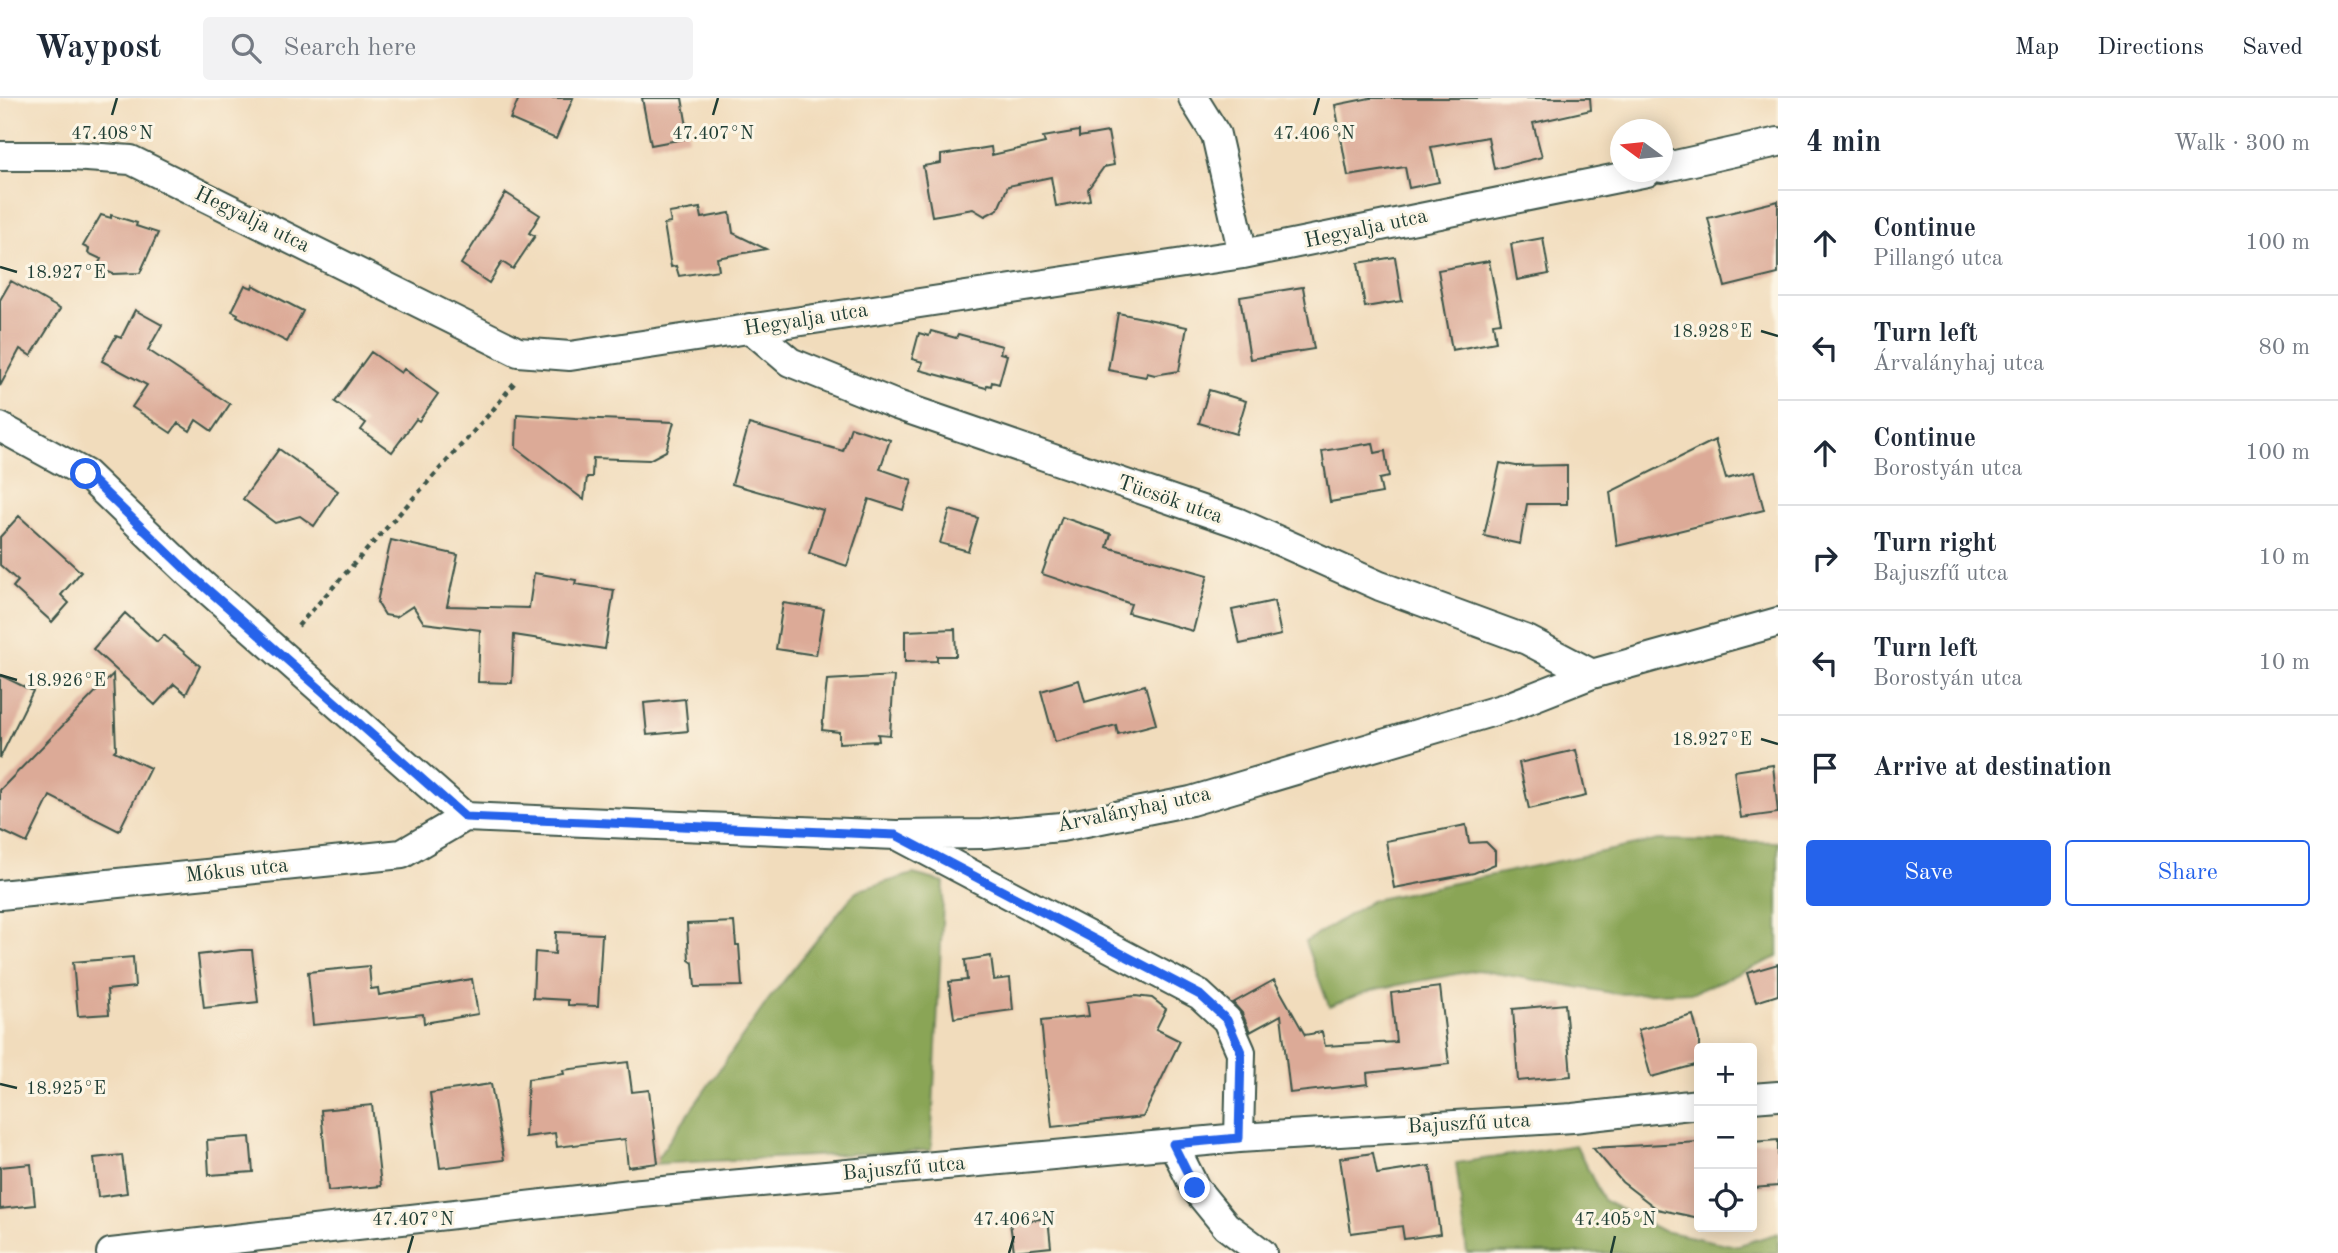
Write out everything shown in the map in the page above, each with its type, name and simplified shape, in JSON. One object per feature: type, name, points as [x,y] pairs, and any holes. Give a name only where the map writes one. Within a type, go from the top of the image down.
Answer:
[{"type":"street","points":[[1193,98],[1216,135],[1243,254]]},
{"type":"street","points":[[1673,166],[1778,142]]},
{"type":"street","name":"Hegyalja utca","points":[[0,156],[72,156],[131,160],[518,352],[570,356],[1243,254],[1610,180]]},
{"type":"street","name":"Tücsök utca","points":[[750,328],[790,362],[894,404],[1239,523],[1380,586],[1527,640],[1592,674]]},
{"type":"street","points":[[0,427],[86,474],[189,573],[465,817]]},
{"type":"street","name":"Árvalányhaj utca","points":[[465,817],[896,835],[983,834],[1061,827],[1191,801],[1508,707],[1592,674],[1778,622]]},
{"type":"street","name":"Mókus utca","points":[[6,887],[402,854],[465,817]]},
{"type":"street","points":[[896,835],[1200,995],[1227,1020],[1241,1052],[1239,1138]]},
{"type":"street","points":[[1757,1098],[1778,1096]]},
{"type":"street","name":"Bajuszfű utca","points":[[111,1253],[631,1194],[1239,1138],[1573,1118],[1694,1105]]},
{"type":"street","points":[[1173,1144],[1195,1188],[1210,1207],[1226,1226],[1262,1253]]},
{"type":"path","points":[[276,650],[492,411],[537,353]]},
{"type":"green space","points":[[1659,840],[1778,842],[1778,957],[1695,992],[1618,994],[1477,970],[1372,990],[1329,1006],[1305,942],[1373,900]]},
{"type":"green space","points":[[913,874],[944,882],[931,1150],[653,1164],[769,999],[856,891]]},
{"type":"green space","points":[[1576,1145],[1603,1200],[1663,1231],[1736,1246],[1778,1233],[1778,1253],[1467,1253],[1456,1163]]},
{"type":"building","points":[[519,98],[573,98],[556,139],[510,119]]},
{"type":"building","points":[[642,98],[682,98],[689,138],[651,145]]},
{"type":"building","points":[[1370,98],[1590,98],[1591,110],[1533,123],[1542,157],[1494,169],[1488,137],[1431,147],[1439,182],[1409,188],[1405,167],[1348,176],[1335,105]]},
{"type":"building","points":[[1079,131],[1079,137],[1108,132],[1114,165],[1104,167],[1088,189],[1090,200],[1056,206],[1051,177],[1008,186],[998,209],[985,216],[973,209],[932,216],[923,166],[941,163],[941,155],[991,147],[992,155],[1045,143],[1043,137]]},
{"type":"building","points":[[506,193],[540,215],[529,233],[535,236],[513,269],[502,262],[489,283],[461,264]]},
{"type":"building","points":[[1778,201],[1778,274],[1725,287],[1708,218]]},
{"type":"building","points":[[700,208],[702,218],[730,213],[733,233],[766,249],[717,258],[719,270],[679,276],[676,266],[671,267],[664,224],[671,223],[669,213]]},
{"type":"building","points":[[101,215],[111,218],[111,215],[137,223],[136,226],[158,233],[140,273],[113,274],[97,267],[101,259],[88,253],[89,249],[83,246]]},
{"type":"building","points":[[1543,238],[1549,274],[1517,280],[1511,244]]},
{"type":"building","points":[[1395,257],[1402,301],[1365,307],[1358,263]]},
{"type":"building","points":[[1489,261],[1501,322],[1493,323],[1496,342],[1452,350],[1438,270]]},
{"type":"building","points":[[11,281],[60,309],[31,356],[20,349],[0,386],[0,300]]},
{"type":"building","points":[[245,285],[252,288],[253,285],[303,311],[287,342],[232,311]]},
{"type":"building","points":[[1303,287],[1314,349],[1250,359],[1240,297]]},
{"type":"building","points":[[135,310],[162,325],[148,350],[230,404],[212,431],[196,420],[190,431],[178,423],[171,433],[132,407],[147,385],[102,361],[116,336],[121,338]]},
{"type":"building","points":[[1118,313],[1187,327],[1179,371],[1155,375],[1147,373],[1146,377],[1108,370]]},
{"type":"building","points":[[931,331],[956,338],[958,334],[1002,346],[1000,353],[1007,355],[999,384],[992,382],[991,386],[987,385],[986,388],[920,370],[923,362],[912,359],[919,333],[929,336]]},
{"type":"building","points":[[371,352],[401,373],[404,369],[438,394],[392,452],[361,430],[366,423],[335,402]]},
{"type":"building","points":[[1209,390],[1246,401],[1236,434],[1199,423]]},
{"type":"building","points":[[517,414],[674,422],[666,451],[649,460],[593,458],[592,477],[587,477],[584,500],[516,448]]},
{"type":"building","points":[[749,424],[843,451],[851,427],[890,440],[880,469],[912,480],[903,510],[869,499],[847,566],[809,553],[823,510],[732,484]]},
{"type":"building","points":[[1715,440],[1726,479],[1754,472],[1764,510],[1617,546],[1610,492]]},
{"type":"building","points":[[1373,443],[1375,453],[1385,451],[1389,477],[1379,479],[1382,493],[1330,502],[1322,451]]},
{"type":"building","points":[[279,449],[338,491],[314,526],[300,516],[275,523],[243,499]]},
{"type":"building","points":[[1500,463],[1516,466],[1567,465],[1567,504],[1527,504],[1520,544],[1484,536]]},
{"type":"building","points":[[950,510],[978,518],[968,551],[940,543]]},
{"type":"building","points":[[19,516],[81,572],[61,595],[69,603],[52,622],[13,587],[18,581],[0,565],[0,537]]},
{"type":"building","points":[[1062,517],[1111,534],[1107,547],[1208,575],[1193,631],[1128,613],[1131,604],[1042,574]]},
{"type":"building","points":[[391,540],[458,555],[447,606],[529,608],[534,573],[576,580],[575,584],[614,590],[605,649],[514,635],[512,683],[478,682],[480,630],[424,623],[413,606],[396,617],[385,615],[377,602]]},
{"type":"building","points":[[1274,601],[1281,635],[1240,644],[1232,610]]},
{"type":"building","points":[[783,603],[824,609],[816,655],[776,649]]},
{"type":"building","points":[[125,613],[157,642],[164,635],[200,666],[186,694],[174,684],[155,705],[93,649]]},
{"type":"building","points":[[955,629],[956,656],[937,656],[937,661],[905,662],[905,631]]},
{"type":"building","points":[[113,674],[114,751],[150,768],[119,831],[50,796],[27,843],[0,830],[0,790]]},
{"type":"building","points":[[0,675],[33,691],[0,758]]},
{"type":"building","points":[[894,676],[890,735],[878,734],[879,741],[839,743],[839,732],[822,730],[827,680]]},
{"type":"building","points":[[1079,680],[1085,702],[1145,685],[1156,724],[1118,734],[1116,725],[1055,742],[1041,691]]},
{"type":"building","points":[[685,699],[688,731],[647,735],[644,703]]},
{"type":"building","points":[[1576,750],[1586,796],[1529,809],[1519,763]]},
{"type":"building","points":[[1773,765],[1778,813],[1741,818],[1734,771]]},
{"type":"building","points":[[1466,825],[1469,843],[1486,842],[1495,851],[1495,864],[1474,873],[1394,888],[1386,841]]},
{"type":"building","points":[[734,922],[736,945],[739,945],[742,986],[695,987],[693,963],[689,960],[687,924]]},
{"type":"building","points":[[556,932],[602,934],[598,1006],[568,1005],[568,1000],[533,998],[535,952],[555,954]]},
{"type":"building","points":[[252,950],[258,1002],[204,1008],[198,955]]},
{"type":"building","points":[[991,956],[994,980],[1010,978],[1013,1010],[954,1018],[949,982],[967,980],[965,960]]},
{"type":"building","points":[[133,957],[135,987],[107,990],[109,1014],[78,1016],[73,962]]},
{"type":"building","points":[[1778,964],[1778,995],[1756,1002],[1747,973]]},
{"type":"building","points":[[369,966],[371,989],[378,988],[379,995],[472,979],[478,1014],[424,1023],[423,1014],[313,1025],[308,972]]},
{"type":"building","points":[[1274,980],[1305,1035],[1322,1032],[1325,1046],[1396,1042],[1391,993],[1440,987],[1449,1064],[1367,1073],[1368,1084],[1290,1093],[1281,1015],[1250,1032],[1242,1013],[1233,1003]]},
{"type":"building","points":[[1135,996],[1152,998],[1166,1009],[1156,1029],[1180,1041],[1143,1117],[1052,1127],[1041,1021],[1089,1016],[1087,1002]]},
{"type":"building","points":[[1565,1004],[1571,1076],[1518,1081],[1513,1009]]},
{"type":"building","points":[[1693,1015],[1699,1039],[1699,1043],[1694,1043],[1694,1065],[1651,1077],[1638,1030]]},
{"type":"building","points":[[628,1062],[632,1092],[649,1090],[658,1163],[628,1167],[625,1139],[557,1147],[555,1133],[525,1137],[528,1079],[564,1074],[563,1070]]},
{"type":"building","points":[[491,1084],[504,1160],[440,1168],[430,1093]]},
{"type":"building","points":[[372,1105],[381,1186],[328,1191],[321,1110]]},
{"type":"building","points":[[250,1137],[253,1172],[209,1175],[207,1140]]},
{"type":"building","points":[[1778,1140],[1778,1186],[1757,1188],[1757,1142]]},
{"type":"building","points":[[1694,1142],[1694,1217],[1657,1209],[1622,1182],[1593,1148]]},
{"type":"building","points":[[1373,1153],[1377,1174],[1430,1166],[1440,1234],[1404,1239],[1402,1226],[1351,1233],[1340,1158]]},
{"type":"building","points":[[122,1155],[127,1193],[98,1197],[94,1158]]},
{"type":"building","points":[[31,1164],[35,1205],[0,1209],[0,1167]]},
{"type":"building","points":[[1048,1218],[1051,1247],[1014,1251],[1010,1223]]},
{"type":"route","points":[[86,474],[189,573],[465,817],[896,835],[1200,995],[1227,1020],[1241,1052],[1239,1138],[1173,1144],[1195,1188]]}]
